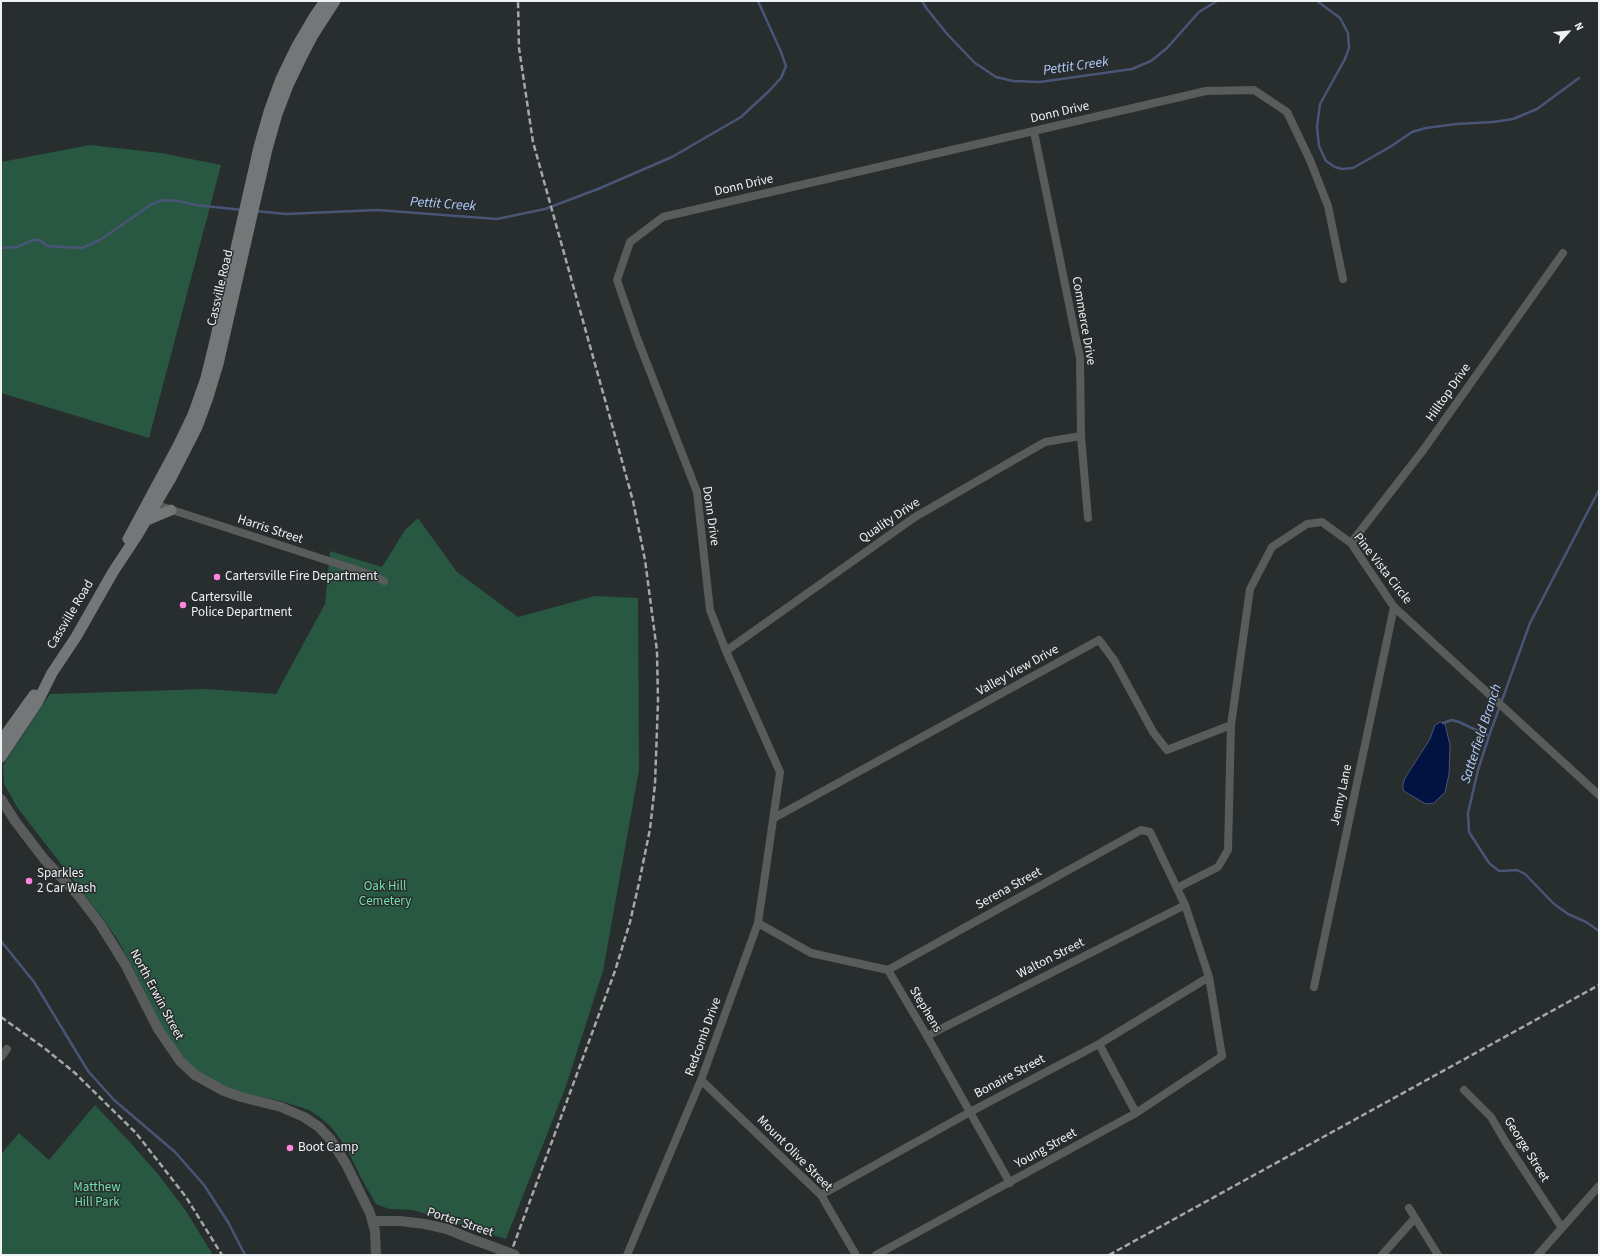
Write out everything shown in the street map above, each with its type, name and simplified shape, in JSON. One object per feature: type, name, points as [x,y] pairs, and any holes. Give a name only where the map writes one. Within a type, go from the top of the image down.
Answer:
[{"type":"main road","points":[[314,17],[315,1]]},
{"type":"main road","name":"Cassville Road","points":[[113,572],[132,531],[152,502],[197,427],[218,364],[243,238],[263,148],[269,112],[281,79],[297,46],[314,17],[328,2]]},
{"type":"main road","name":"Cassville Road","points":[[263,148],[291,79],[328,2]]},
{"type":"main road","name":"Cassville Road","points":[[1,741],[30,700],[52,673],[76,637],[113,572],[147,520],[152,502]]},
{"type":"main road","points":[[147,520],[171,510]]},
{"type":"main road","name":"Cassville Road","points":[[1,757],[37,703],[52,673]]},
{"type":"street","name":"Donn Drive","points":[[774,818],[780,772],[726,651],[710,610],[697,492],[640,345],[617,280],[630,242],[663,217],[1206,91],[1254,90],[1287,112],[1310,160],[1328,206],[1343,279]]},
{"type":"street","name":"Commerce Drive","points":[[1034,132],[1080,358],[1081,436],[1088,518]]},
{"type":"street","name":"Hilltop Drive","points":[[1351,543],[1424,449],[1563,253]]},
{"type":"street","name":"Quality Drive","points":[[726,651],[915,517],[1045,442],[1081,436]]},
{"type":"street","name":"Harris Street","points":[[152,502],[171,510],[372,575],[384,581]]},
{"type":"street","name":"Pine Vista Circle","points":[[1177,888],[1218,867],[1228,850],[1231,726],[1250,589],[1272,548],[1307,524],[1322,522],[1351,543],[1394,607],[1599,795]]},
{"type":"street","name":"Jenny Lane","points":[[1314,987],[1394,607]]},
{"type":"street","name":"Valley View Drive","points":[[774,818],[1099,640],[1114,660],[1153,732],[1168,750],[1231,726]]},
{"type":"street","name":"North Erwin Street","points":[[1,799],[15,821],[44,859],[78,895],[100,924],[129,971],[158,1029],[180,1061],[202,1080],[224,1091],[293,1111],[304,1116],[319,1127],[331,1140],[341,1155],[373,1221],[376,1255]]},
{"type":"street","name":"Redcomb Drive","points":[[627,1255],[701,1080],[758,923],[774,818]]},
{"type":"street","name":"Serena Street","points":[[888,970],[1141,830],[1150,832],[1177,888]]},
{"type":"street","points":[[1177,888],[1185,905],[1209,977]]},
{"type":"street","name":"Walton Street","points":[[927,1036],[1185,905]]},
{"type":"street","points":[[758,923],[811,953],[888,970]]},
{"type":"street","name":"Stephens","points":[[888,970],[1010,1183]]},
{"type":"street","name":"Bonaire Street","points":[[821,1195],[970,1112],[1099,1044],[1209,977]]},
{"type":"street","name":"Young Street","points":[[876,1255],[1136,1113],[1222,1056],[1209,977]]},
{"type":"street","points":[[1099,1044],[1136,1113]]},
{"type":"street","points":[[1,1056],[7,1050]]},
{"type":"street","name":"Mount Olive Street","points":[[701,1080],[821,1195],[856,1255]]},
{"type":"street","name":"George Street","points":[[1464,1090],[1491,1117],[1562,1228]]},
{"type":"street","points":[[1538,1255],[1597,1192]]},
{"type":"street","points":[[1409,1208],[1414,1219],[1438,1255]]},
{"type":"street","points":[[1382,1255],[1414,1219]]},
{"type":"street","name":"Porter Street","points":[[373,1221],[425,1224],[447,1230],[515,1255]]},
{"type":"green space","points":[[90,145],[161,153],[221,165],[149,438],[1,393],[1,162]]},
{"type":"green space","name":"Oak Hill Cemetery","points":[[418,518],[457,572],[518,617],[595,596],[638,598],[639,770],[603,971],[566,1086],[506,1239],[413,1210],[389,1209],[376,1204],[347,1149],[333,1129],[321,1118],[309,1110],[281,1101],[237,1092],[217,1084],[187,1062],[166,1035],[117,939],[17,807],[4,784],[3,765],[50,694],[206,689],[276,694],[325,604],[330,551],[382,567],[405,530]]},
{"type":"green space","name":"Matthew Hill Park","points":[[95,1105],[158,1174],[186,1211],[213,1255],[1,1255],[1,1154],[19,1133],[49,1160]]},
{"type":"shaded area","points":[[1440,722],[1445,724],[1450,745],[1449,774],[1445,792],[1434,803],[1426,804],[1403,790],[1403,784],[1405,778],[1430,739],[1435,725]]},
{"type":"waterway","name":"Pettit Creek","points":[[255,211],[286,214],[377,210],[497,219],[545,209],[598,189],[672,157],[741,117],[781,78],[786,66],[758,1]]},
{"type":"waterway","name":"Pettit Creek","points":[[922,1],[948,35],[975,63],[996,77],[1013,81],[1040,82],[1132,69],[1151,61],[1167,48],[1199,12],[1217,1]]},
{"type":"waterway","points":[[1317,1],[1340,18],[1348,33],[1349,48],[1345,59],[1320,104],[1317,127],[1319,146],[1326,161],[1335,167],[1342,169],[1353,168],[1390,147],[1412,132],[1426,128],[1513,119],[1537,109],[1579,78]]},
{"type":"waterway","name":"Pettit Creek","points":[[1,248],[17,247],[33,240],[40,240],[47,246],[82,248],[100,240],[152,204],[163,200],[242,210]]},
{"type":"waterway","name":"Satterfield Branch","points":[[1599,490],[1530,623],[1489,736],[1478,770],[1468,813],[1469,832],[1489,863],[1499,871],[1517,870],[1525,874],[1554,904],[1568,914],[1586,922],[1599,931]]},
{"type":"waterway","points":[[1443,723],[1452,720],[1489,736]]},
{"type":"waterway","points":[[1,941],[34,982],[88,1071],[114,1100],[175,1152],[204,1185],[228,1222],[245,1255]]},
{"type":"railway","points":[[510,1255],[615,971],[630,922],[650,829],[655,784],[658,701],[657,651],[645,560],[633,501],[533,142],[519,48],[518,1]]},
{"type":"railway","points":[[1109,1255],[1599,985]]},
{"type":"railway","points":[[1,1017],[43,1047],[75,1073],[136,1133],[186,1197],[222,1255]]},
{"type":"place","name":"Cartersville Fire Department","points":[[217,577]]},
{"type":"place","name":"Cartersville Police Department","points":[[183,605]]},
{"type":"place","name":"Sparkles 2 Car Wash","points":[[29,881]]},
{"type":"place","name":"Boot Camp","points":[[290,1148]]}]
